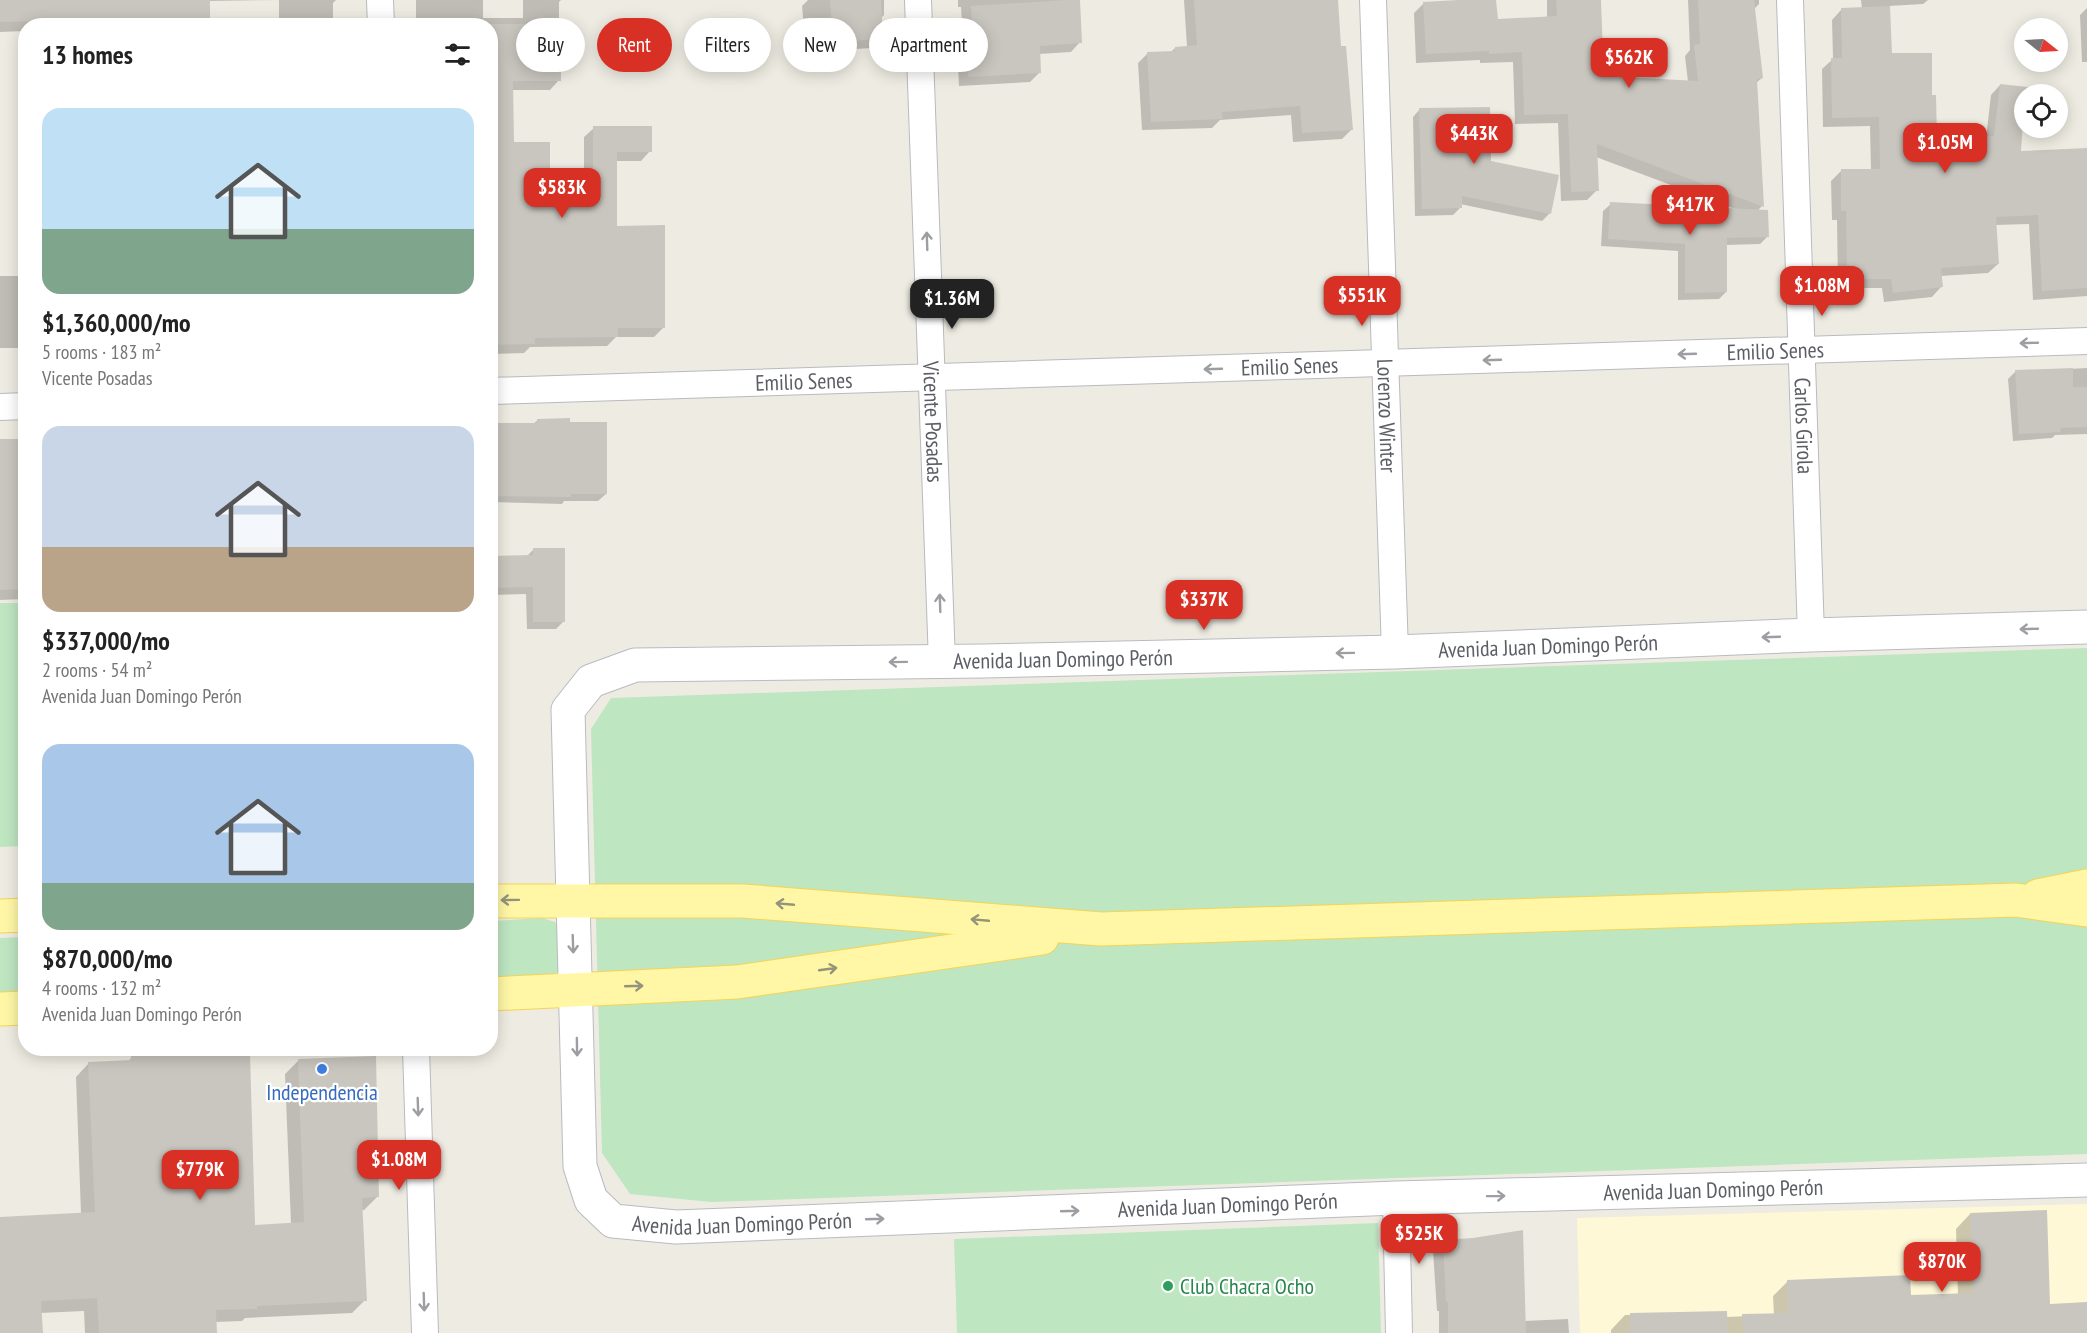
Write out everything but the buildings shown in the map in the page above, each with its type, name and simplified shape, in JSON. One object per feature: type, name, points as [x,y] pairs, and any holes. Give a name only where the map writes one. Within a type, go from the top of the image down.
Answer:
[{"type":"main road","name":"Avenida Juan Domingo Perón","points":[[2087,627],[1811,635],[1395,652],[942,662],[635,665],[591,681],[568,710],[580,1166],[591,1200],[613,1221],[676,1227],[1395,1198],[2087,1180]]},
{"type":"main road","points":[[498,901],[572,899],[743,901],[1101,929],[2016,900],[2087,886]]},
{"type":"main road","points":[[2016,900],[2087,910]]},
{"type":"main road","points":[[0,916],[18,915]]},
{"type":"main road","points":[[498,994],[737,982],[1101,929]]},
{"type":"main road","points":[[0,1009],[18,1008]]},
{"type":"street","points":[[380,0],[381,18]]},
{"type":"street","name":"Vicente Posadas","points":[[918,0],[942,662]]},
{"type":"street","name":"Lorenzo Winter","points":[[1373,0],[1395,652]]},
{"type":"street","name":"Carlos Girola","points":[[1790,0],[1811,635]]},
{"type":"street","name":"Emilio Senes","points":[[498,391],[2087,341]]},
{"type":"street","points":[[0,407],[18,406]]},
{"type":"street","points":[[416,1056],[426,1333]]},
{"type":"street","points":[[1395,1198],[1399,1333]]},
{"type":"shaded area","points":[[2087,1204],[2087,1333],[1580,1333],[1577,1218]]},
{"type":"green space","points":[[0,603],[18,603],[18,846],[0,847]]},
{"type":"green space","points":[[2087,648],[2087,1154],[711,1202],[630,1194],[602,1153],[591,729],[611,698]]},
{"type":"green space","points":[[542,918],[555,922],[561,931],[558,972],[551,976],[498,978],[498,921]]},
{"type":"green space","points":[[18,937],[18,993],[0,994],[0,938]]},
{"type":"green space","name":"Club Chacra Ocho","points":[[1378,1223],[1381,1333],[957,1333],[954,1239]]},
{"type":"place","name":"Independencia","points":[[322,1069]]},
{"type":"place","name":"Club Chacra Ocho","points":[[1168,1286]]}]
